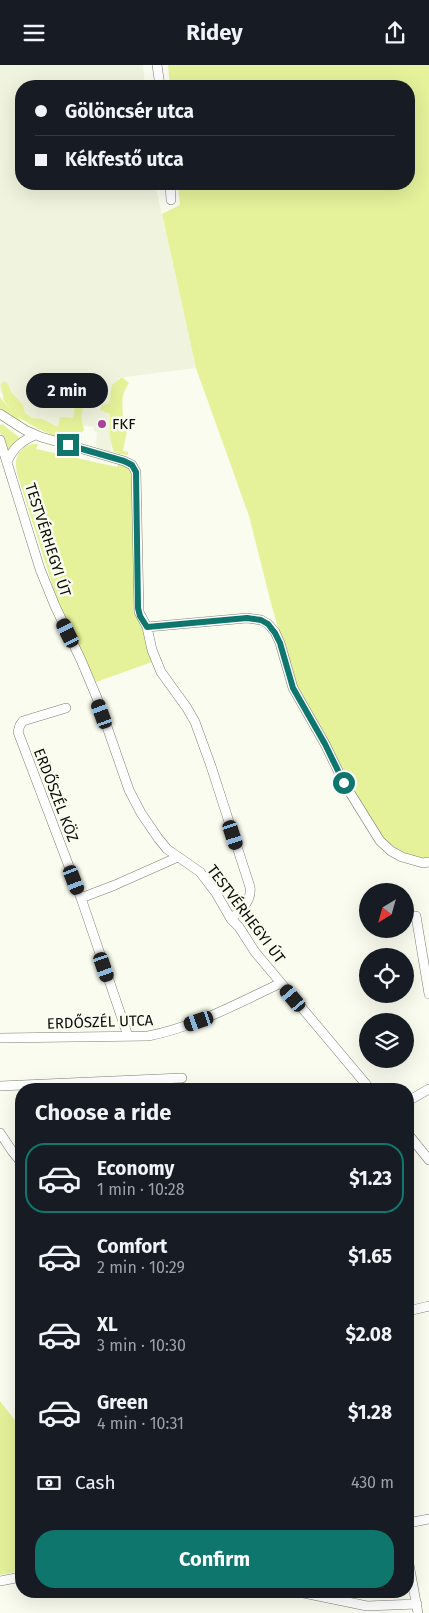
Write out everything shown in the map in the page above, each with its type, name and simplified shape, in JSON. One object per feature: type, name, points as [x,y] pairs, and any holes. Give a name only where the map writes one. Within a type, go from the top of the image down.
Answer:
[{"type":"street","points":[[158,65],[159,80]]},
{"type":"street","points":[[170,190],[171,200]]},
{"type":"street","points":[[0,414],[35,435],[124,461],[134,468],[137,475],[138,608],[140,616],[147,627],[152,650],[161,672],[182,700],[195,722],[250,887],[250,895],[245,905],[231,919]]},
{"type":"street","points":[[8,460],[18,445],[35,435]]},
{"type":"street","name":"TESTVÉRHEGYI ÚT","points":[[0,439],[40,569],[55,606],[82,660],[129,789],[141,813],[167,849],[200,873],[216,893],[231,919],[239,927],[252,947],[365,1083]]},
{"type":"street","points":[[147,627],[247,618],[261,620],[268,624],[280,643],[287,670],[296,693],[325,744],[344,783],[380,841],[402,857],[423,863],[429,862]]},
{"type":"street","name":"ERDŐSZÉL KÖZ","points":[[66,708],[23,721],[18,732],[81,898],[128,1036]]},
{"type":"street","points":[[81,898],[154,869],[178,857]]},
{"type":"street","points":[[416,916],[429,994]]},
{"type":"street","name":"ERDŐSZÉL UTCA","points":[[0,1038],[148,1036],[199,1021],[281,983]]},
{"type":"street","points":[[68,1083],[182,1078]]},
{"type":"street","points":[[0,1086],[15,1085]]},
{"type":"street","points":[[414,1098],[429,1089]]},
{"type":"street","points":[[0,1133],[15,1155]]},
{"type":"street","points":[[414,1141],[429,1160]]},
{"type":"street","points":[[414,1310],[429,1307]]},
{"type":"street","points":[[414,1522],[429,1519]]},
{"type":"street","points":[[0,1581],[15,1578]]},
{"type":"street","points":[[328,1598],[367,1606],[417,1609],[414,1592]]},
{"type":"shaded area","points":[[0,65],[143,65],[144,80],[15,80],[15,190],[156,190],[196,368],[118,378],[111,452],[102,451],[96,446],[97,432],[94,431],[94,427],[77,425],[75,434],[20,417],[0,391]]},
{"type":"green space","points":[[168,65],[429,65],[429,860],[408,855],[382,839],[295,684],[272,607],[249,516],[196,368],[162,214],[180,205],[179,190],[415,190],[415,80],[169,80]]},
{"type":"green space","points":[[79,374],[86,381],[86,391],[82,416],[84,430],[77,438],[53,435],[18,417],[22,422],[39,431],[27,428],[0,409],[0,397],[12,412],[4,401],[1,384],[4,381],[23,405],[25,413],[32,418],[42,419],[58,427],[60,417],[73,418]]},
{"type":"green space","points":[[122,377],[129,383],[123,395],[122,403],[123,417],[128,422],[123,451],[128,452],[128,455],[113,451],[110,436],[110,414],[100,410],[102,405],[109,403],[112,385]]},
{"type":"green space","points":[[2,424],[20,438],[8,450],[0,432],[0,425]]},
{"type":"green space","points":[[32,444],[38,444],[36,449],[117,467],[119,463],[133,472],[143,626],[152,662],[96,682],[59,606],[17,473],[16,459],[18,455],[23,449]]},
{"type":"green space","points":[[0,1401],[15,1420],[15,1572],[0,1575]]},
{"type":"place","name":"FKF","points":[[102,424]]},
{"type":"route","points":[[68,445],[124,461],[132,465],[136,472],[138,612],[147,627],[231,618],[261,620],[268,624],[280,643],[293,688],[325,744],[344,783]]}]
